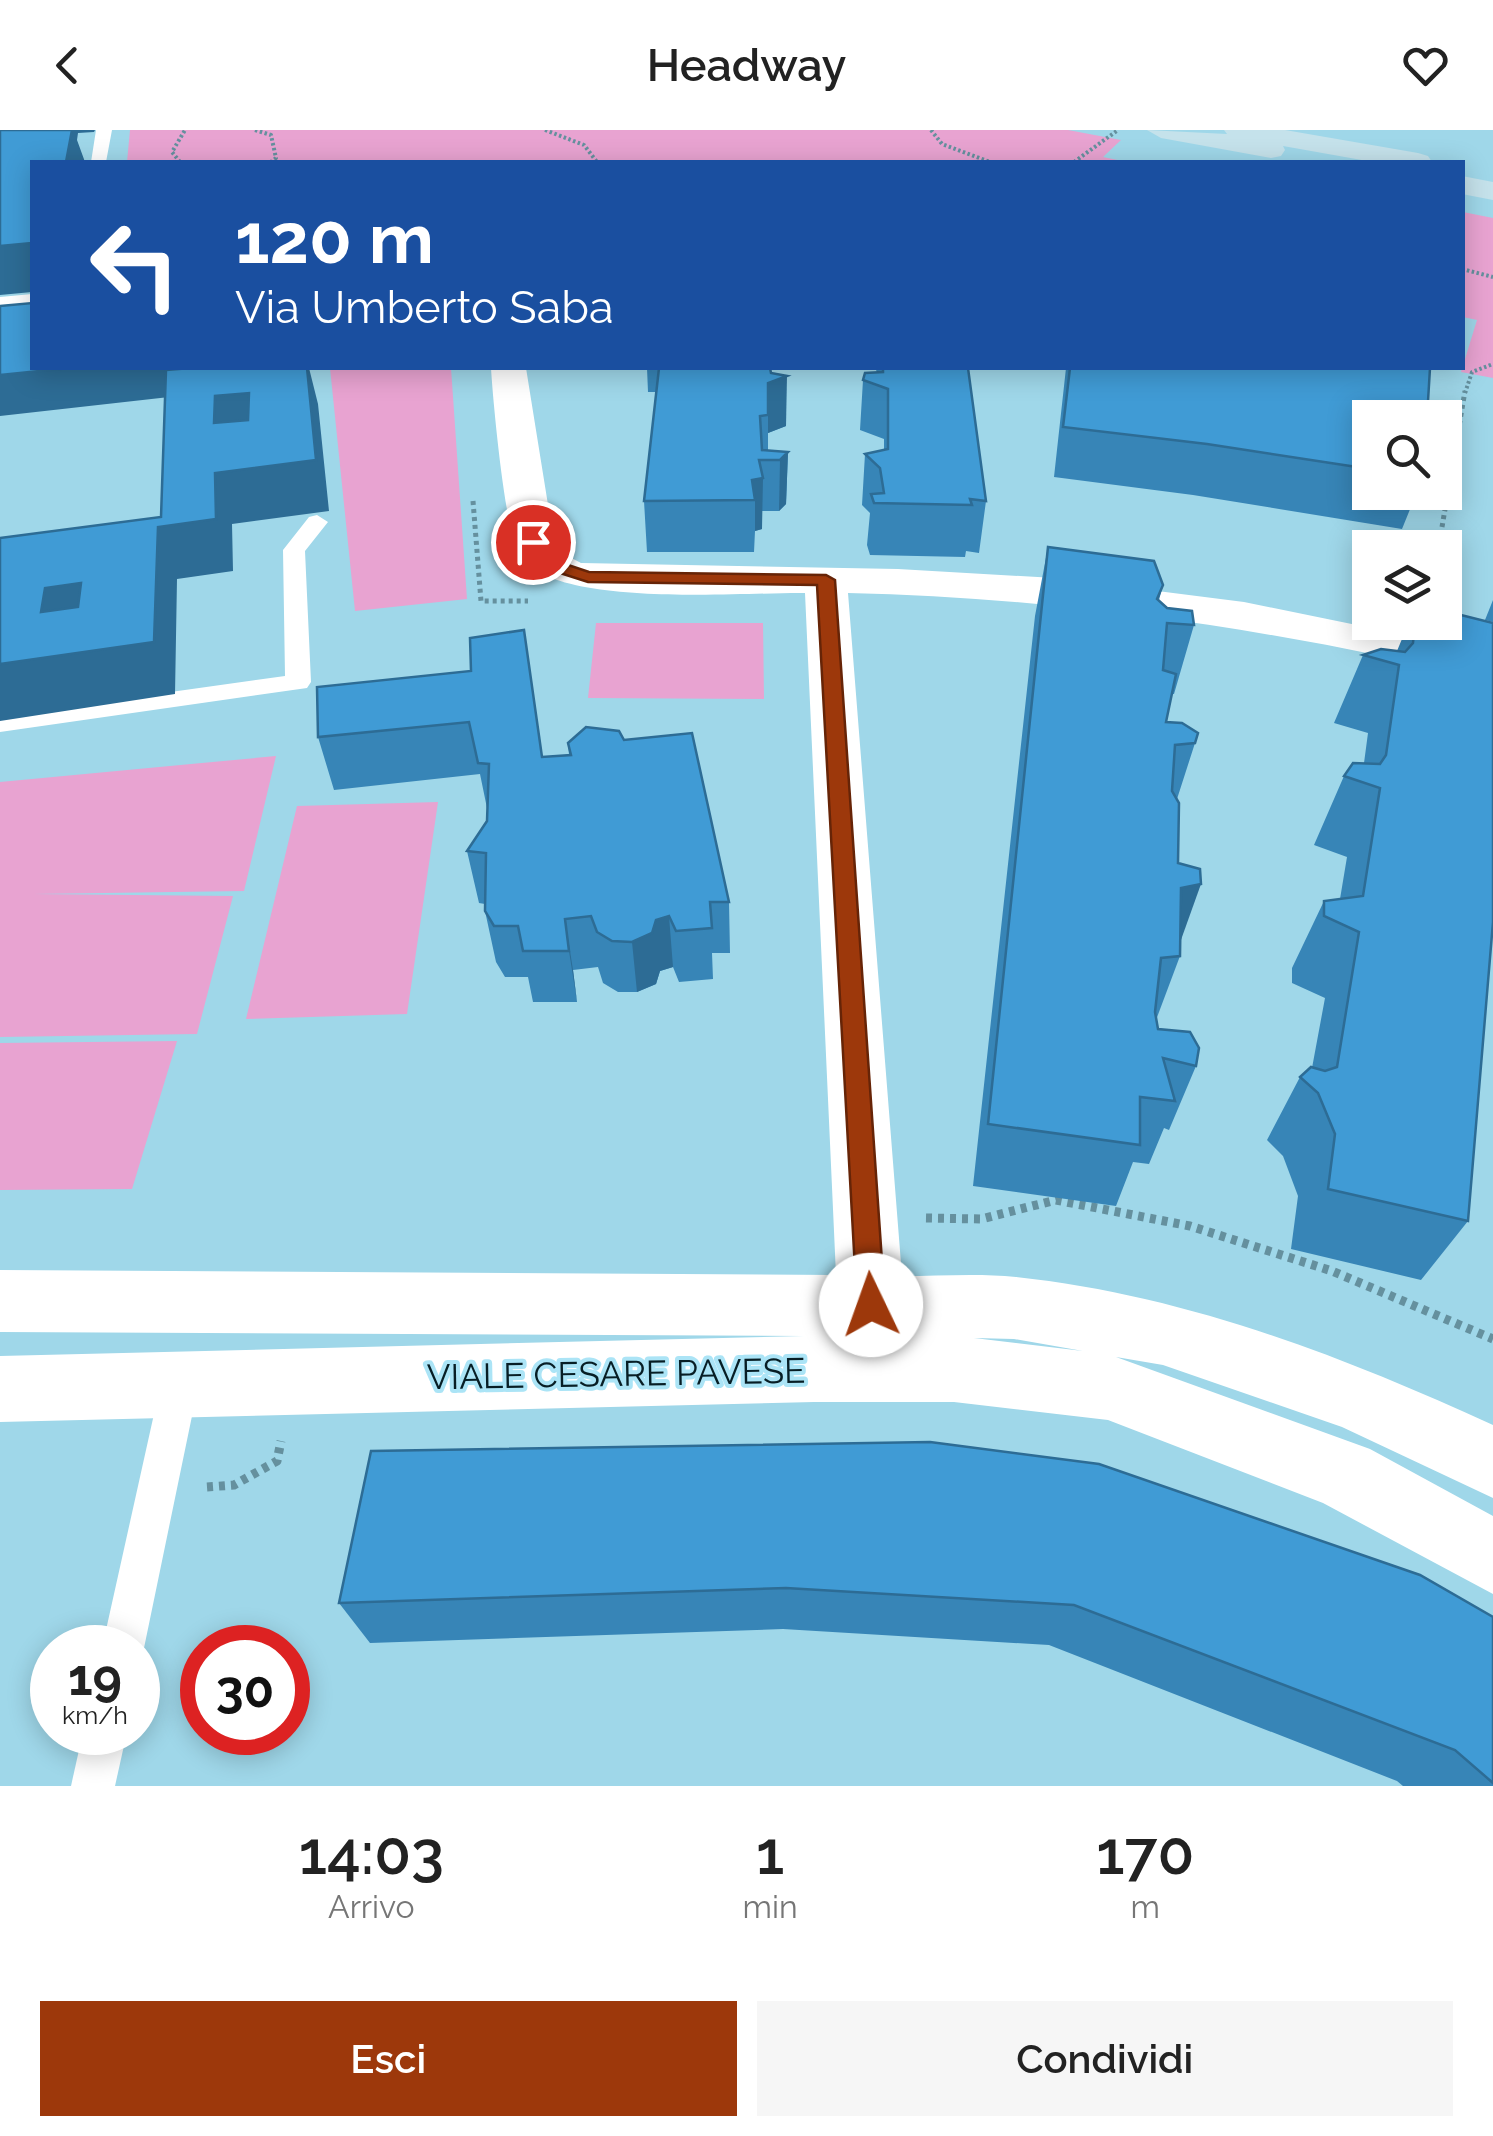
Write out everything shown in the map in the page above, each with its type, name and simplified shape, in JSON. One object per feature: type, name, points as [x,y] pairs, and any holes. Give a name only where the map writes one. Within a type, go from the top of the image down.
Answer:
[{"type":"main road","points":[[1161,130],[1328,160]]},
{"type":"main road","points":[[1238,130],[1407,160]]},
{"type":"main road","points":[[1465,171],[1493,176]]},
{"type":"main road","points":[[1465,186],[1493,191]]},
{"type":"street","points":[[508,370],[533,542],[547,563],[570,574],[619,579],[992,586],[1182,606],[1349,634],[1493,667]]},
{"type":"street","points":[[826,580],[871,1305]]},
{"type":"street","points":[[0,1301],[1014,1308],[1163,1334],[1359,1398],[1493,1462]]},
{"type":"street","name":"VIALE CESARE PAVESE","points":[[0,1388],[954,1369],[1108,1387],[1344,1475],[1493,1557]]},
{"type":"lane","points":[[98,160],[104,130]]},
{"type":"lane","points":[[0,302],[30,299]]},
{"type":"lane","points":[[0,724],[298,682],[294,550],[316,522]]},
{"type":"lane","points":[[127,1625],[178,1387]]},
{"type":"lane","points":[[93,1786],[100,1755]]},
{"type":"path","points":[[178,160],[172,152],[185,130]]},
{"type":"path","points":[[254,130],[271,135],[274,160]]},
{"type":"path","points":[[545,130],[584,145],[595,160]]},
{"type":"path","points":[[931,130],[942,144],[985,160]]},
{"type":"path","points":[[1077,160],[1118,130]]},
{"type":"path","points":[[1465,270],[1493,278]]},
{"type":"path","points":[[1442,528],[1467,382],[1472,372],[1493,364]]},
{"type":"path","points":[[926,1218],[981,1219],[1056,1200],[1190,1226],[1332,1271],[1493,1339]]},
{"type":"shaded area","points":[[130,130],[1068,130],[1121,140],[1103,157],[1117,160],[127,160]]},
{"type":"shaded area","points":[[1465,212],[1493,218],[1493,378],[1461,372],[1465,370],[1477,320],[1465,317]]},
{"type":"shaded area","points":[[330,370],[451,370],[467,599],[355,611]]},
{"type":"shaded area","points":[[596,623],[763,623],[764,699],[588,698]]},
{"type":"shaded area","points":[[276,756],[244,891],[34,894],[233,896],[197,1034],[0,1037],[0,782]]},
{"type":"shaded area","points":[[438,802],[407,1014],[246,1019],[297,806]]},
{"type":"shaded area","points":[[177,1041],[132,1189],[0,1190],[0,1043]]},
{"type":"building","points":[[0,130],[72,130],[66,160],[30,160],[30,243],[0,246]]},
{"type":"building","points":[[30,303],[30,370],[49,370],[0,375],[0,306]]},
{"type":"building","points":[[166,370],[307,370],[316,460],[215,473],[216,519],[158,527],[154,642],[0,664],[0,538],[161,517]],"holes":[[[249,393],[248,420],[214,423],[215,396]],[[81,583],[78,607],[41,612],[45,588]]]},
{"type":"building","points":[[659,370],[770,370],[787,376],[768,383],[768,415],[760,416],[762,450],[788,452],[780,460],[759,460],[763,478],[752,480],[755,500],[644,501]]},
{"type":"building","points":[[968,370],[986,501],[970,499],[972,505],[874,503],[871,494],[884,493],[880,468],[865,454],[888,449],[888,389],[863,380],[865,373]]},
{"type":"building","points":[[1070,370],[1430,370],[1428,400],[1352,400],[1352,466],[1063,427]]},
{"type":"building","points":[[1048,547],[1154,561],[1163,585],[1157,599],[1167,608],[1192,611],[1194,625],[1167,623],[1163,670],[1176,674],[1166,722],[1182,723],[1198,733],[1195,743],[1175,745],[1172,791],[1179,803],[1178,863],[1200,869],[1201,884],[1181,888],[1180,956],[1161,958],[1155,1012],[1158,1029],[1190,1032],[1199,1048],[1196,1066],[1163,1058],[1175,1101],[1140,1097],[1140,1145],[988,1124]]},
{"type":"building","points":[[1462,615],[1493,623],[1493,922],[1468,1221],[1328,1189],[1335,1134],[1318,1093],[1300,1077],[1311,1067],[1325,1071],[1337,1067],[1359,932],[1324,916],[1324,901],[1363,896],[1380,788],[1344,776],[1353,763],[1380,764],[1386,755],[1399,665],[1363,655],[1381,649],[1405,652],[1413,643],[1462,640]]},
{"type":"building","points":[[524,630],[542,757],[571,755],[568,743],[586,727],[619,731],[624,740],[692,733],[729,902],[710,902],[712,928],[676,931],[669,916],[656,920],[652,933],[632,942],[612,941],[597,932],[591,916],[565,919],[569,951],[523,951],[518,926],[494,926],[485,911],[486,853],[467,851],[487,821],[489,764],[478,763],[469,722],[318,737],[317,687],[471,671],[470,638]]},
{"type":"building","points":[[930,1442],[1099,1464],[1420,1575],[1493,1617],[1493,1783],[1455,1750],[1074,1605],[786,1588],[339,1603],[371,1451]]},
{"type":"route","points":[[533,542],[547,563],[588,577],[826,580],[871,1305]]}]
